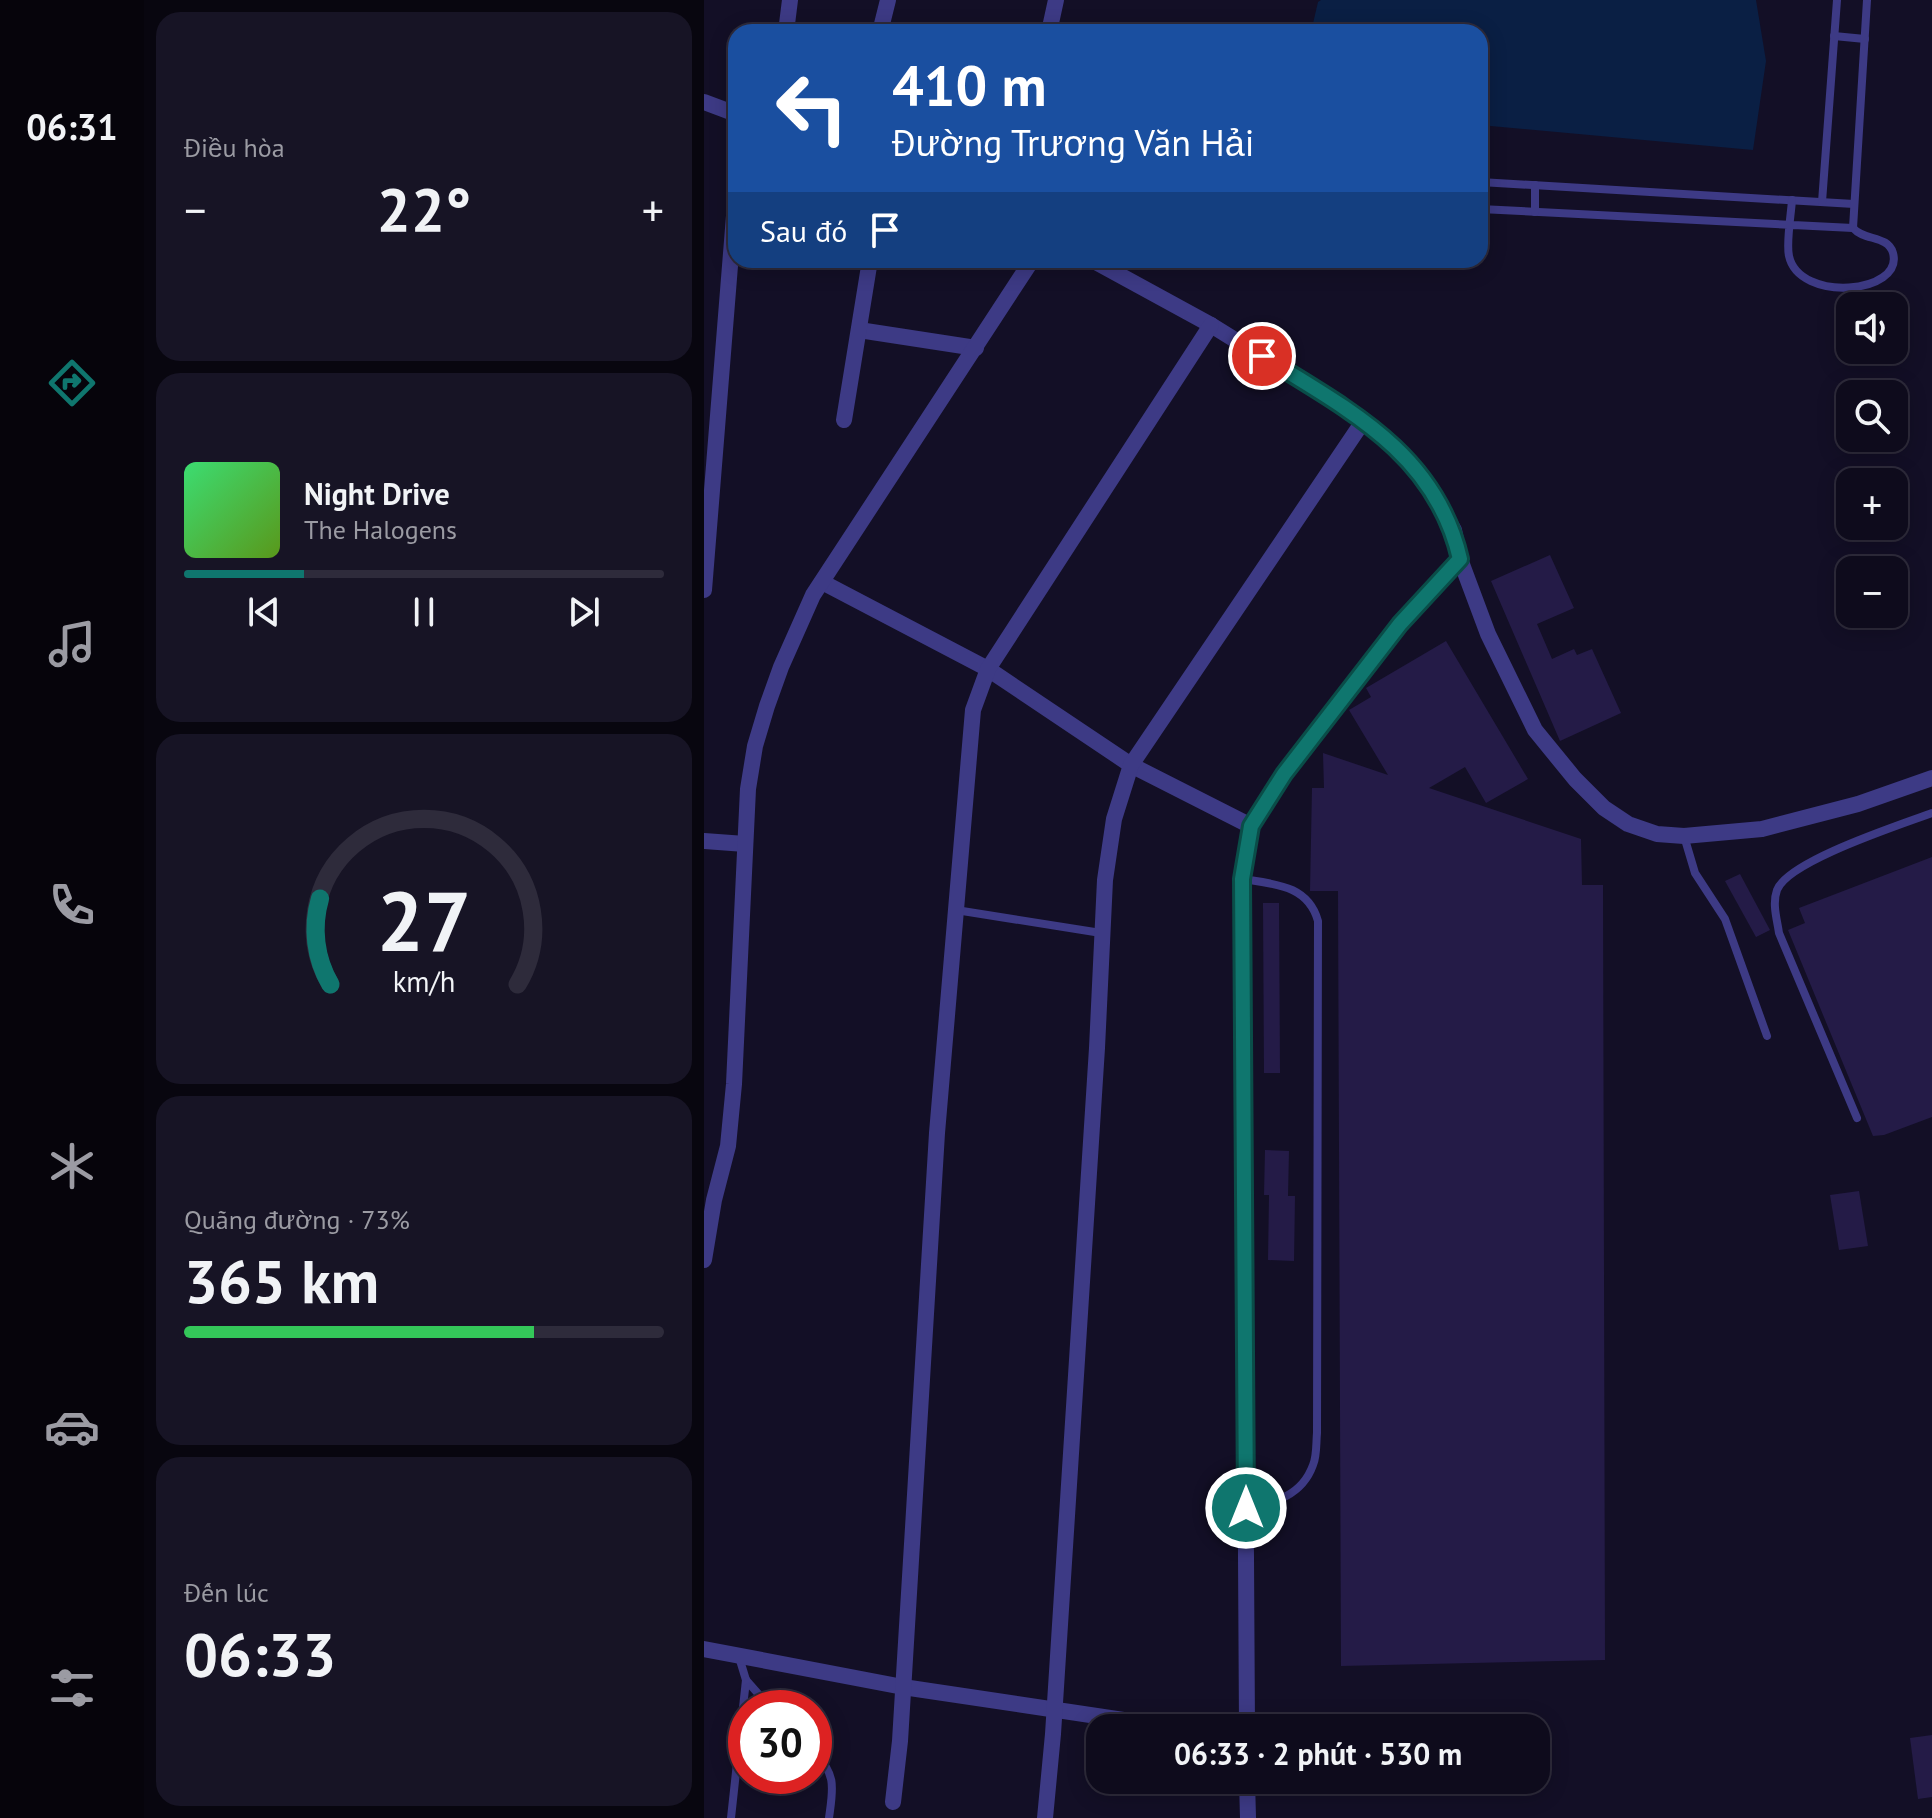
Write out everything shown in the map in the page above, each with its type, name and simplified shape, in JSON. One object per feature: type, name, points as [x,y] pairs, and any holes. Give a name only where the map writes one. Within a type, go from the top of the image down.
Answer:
[{"type":"street","points":[[787,24],[790,0]]},
{"type":"street","points":[[882,24],[888,0]]},
{"type":"street","points":[[1051,24],[1056,0]]},
{"type":"street","points":[[704,102],[728,111]]},
{"type":"street","points":[[704,590],[710,442],[728,268]]},
{"type":"street","points":[[844,420],[869,268]]},
{"type":"street","points":[[704,1260],[714,1200],[728,1146],[734,1084],[748,789],[755,746],[781,667],[813,595],[1027,268]]},
{"type":"street","points":[[1107,268],[1211,325],[1364,420],[1418,470],[1454,530],[1460,559],[1488,634],[1535,730],[1575,779],[1604,808],[1628,824],[1657,834],[1684,836],[1762,829],[1858,804],[1932,778]]},
{"type":"street","points":[[893,1802],[900,1741],[937,1133],[970,727],[977,694],[988,669],[1211,325]]},
{"type":"street","points":[[859,330],[976,348]]},
{"type":"street","points":[[1045,1818],[1097,1048],[1101,933],[1110,839],[1131,765],[1364,420]]},
{"type":"street","points":[[1247,1714],[1242,879],[1251,826],[1284,774],[1383,645],[1425,594],[1460,559]]},
{"type":"street","points":[[822,582],[988,669],[1131,765],[1251,826]]},
{"type":"street","points":[[704,841],[745,844]]},
{"type":"street","points":[[704,1649],[903,1687],[1086,1715]]},
{"type":"street","points":[[1247,1794],[1248,1818]]},
{"type":"lane","points":[[1822,202],[1837,0]]},
{"type":"lane","points":[[1792,200],[1788,255],[1793,265],[1810,280],[1828,288],[1848,290],[1891,271],[1894,256],[1889,244],[1859,236],[1853,228],[1867,0]]},
{"type":"lane","points":[[1834,36],[1865,39]]},
{"type":"lane","points":[[1488,182],[1854,204]]},
{"type":"lane","points":[[1535,185],[1535,212]]},
{"type":"lane","points":[[1488,209],[1853,228]]},
{"type":"lane","points":[[1857,1118],[1779,933],[1774,901],[1778,888],[1795,869],[1932,813]]},
{"type":"lane","points":[[1684,836],[1695,873],[1725,919],[1767,1036]]},
{"type":"lane","points":[[1242,879],[1284,885],[1298,891],[1313,906],[1318,921],[1317,1433],[1314,1465],[1301,1485],[1276,1503],[1246,1508]]},
{"type":"lane","points":[[956,910],[1101,933]]},
{"type":"lane","points":[[731,1818],[746,1680],[739,1657]]},
{"type":"lane","points":[[746,1680],[755,1690]]},
{"type":"lane","points":[[829,1818],[831,1794]]},
{"type":"water","points":[[1756,0],[1766,61],[1753,150],[1488,126],[1488,24],[1313,24],[1318,2]]},
{"type":"building","points":[[1550,555],[1574,608],[1537,624],[1552,659],[1574,649],[1577,655],[1592,649],[1621,713],[1560,741],[1491,581]]},
{"type":"building","points":[[1446,641],[1528,779],[1486,803],[1465,767],[1429,788],[1581,839],[1582,885],[1603,885],[1605,1660],[1341,1666],[1338,891],[1310,891],[1312,788],[1324,788],[1323,753],[1388,775],[1349,710],[1371,697],[1366,688]]},
{"type":"building","points":[[1932,857],[1932,1117],[1884,1135],[1873,1136],[1788,930],[1805,923],[1799,908]]},
{"type":"building","points":[[1740,874],[1770,930],[1756,937],[1725,881]]},
{"type":"building","points":[[1263,903],[1279,903],[1280,1073],[1264,1073]]},
{"type":"building","points":[[1265,1150],[1289,1151],[1288,1196],[1295,1196],[1294,1261],[1268,1260],[1269,1195],[1264,1195]]},
{"type":"building","points":[[1859,1191],[1868,1246],[1839,1250],[1830,1195]]},
{"type":"building","points":[[1932,1735],[1932,1797],[1918,1799],[1910,1738]]},
{"type":"route","points":[[1246,1508],[1242,879],[1245,852],[1251,826],[1284,774],[1400,624],[1460,559],[1454,530],[1418,470],[1403,453],[1364,420],[1262,356]]}]
